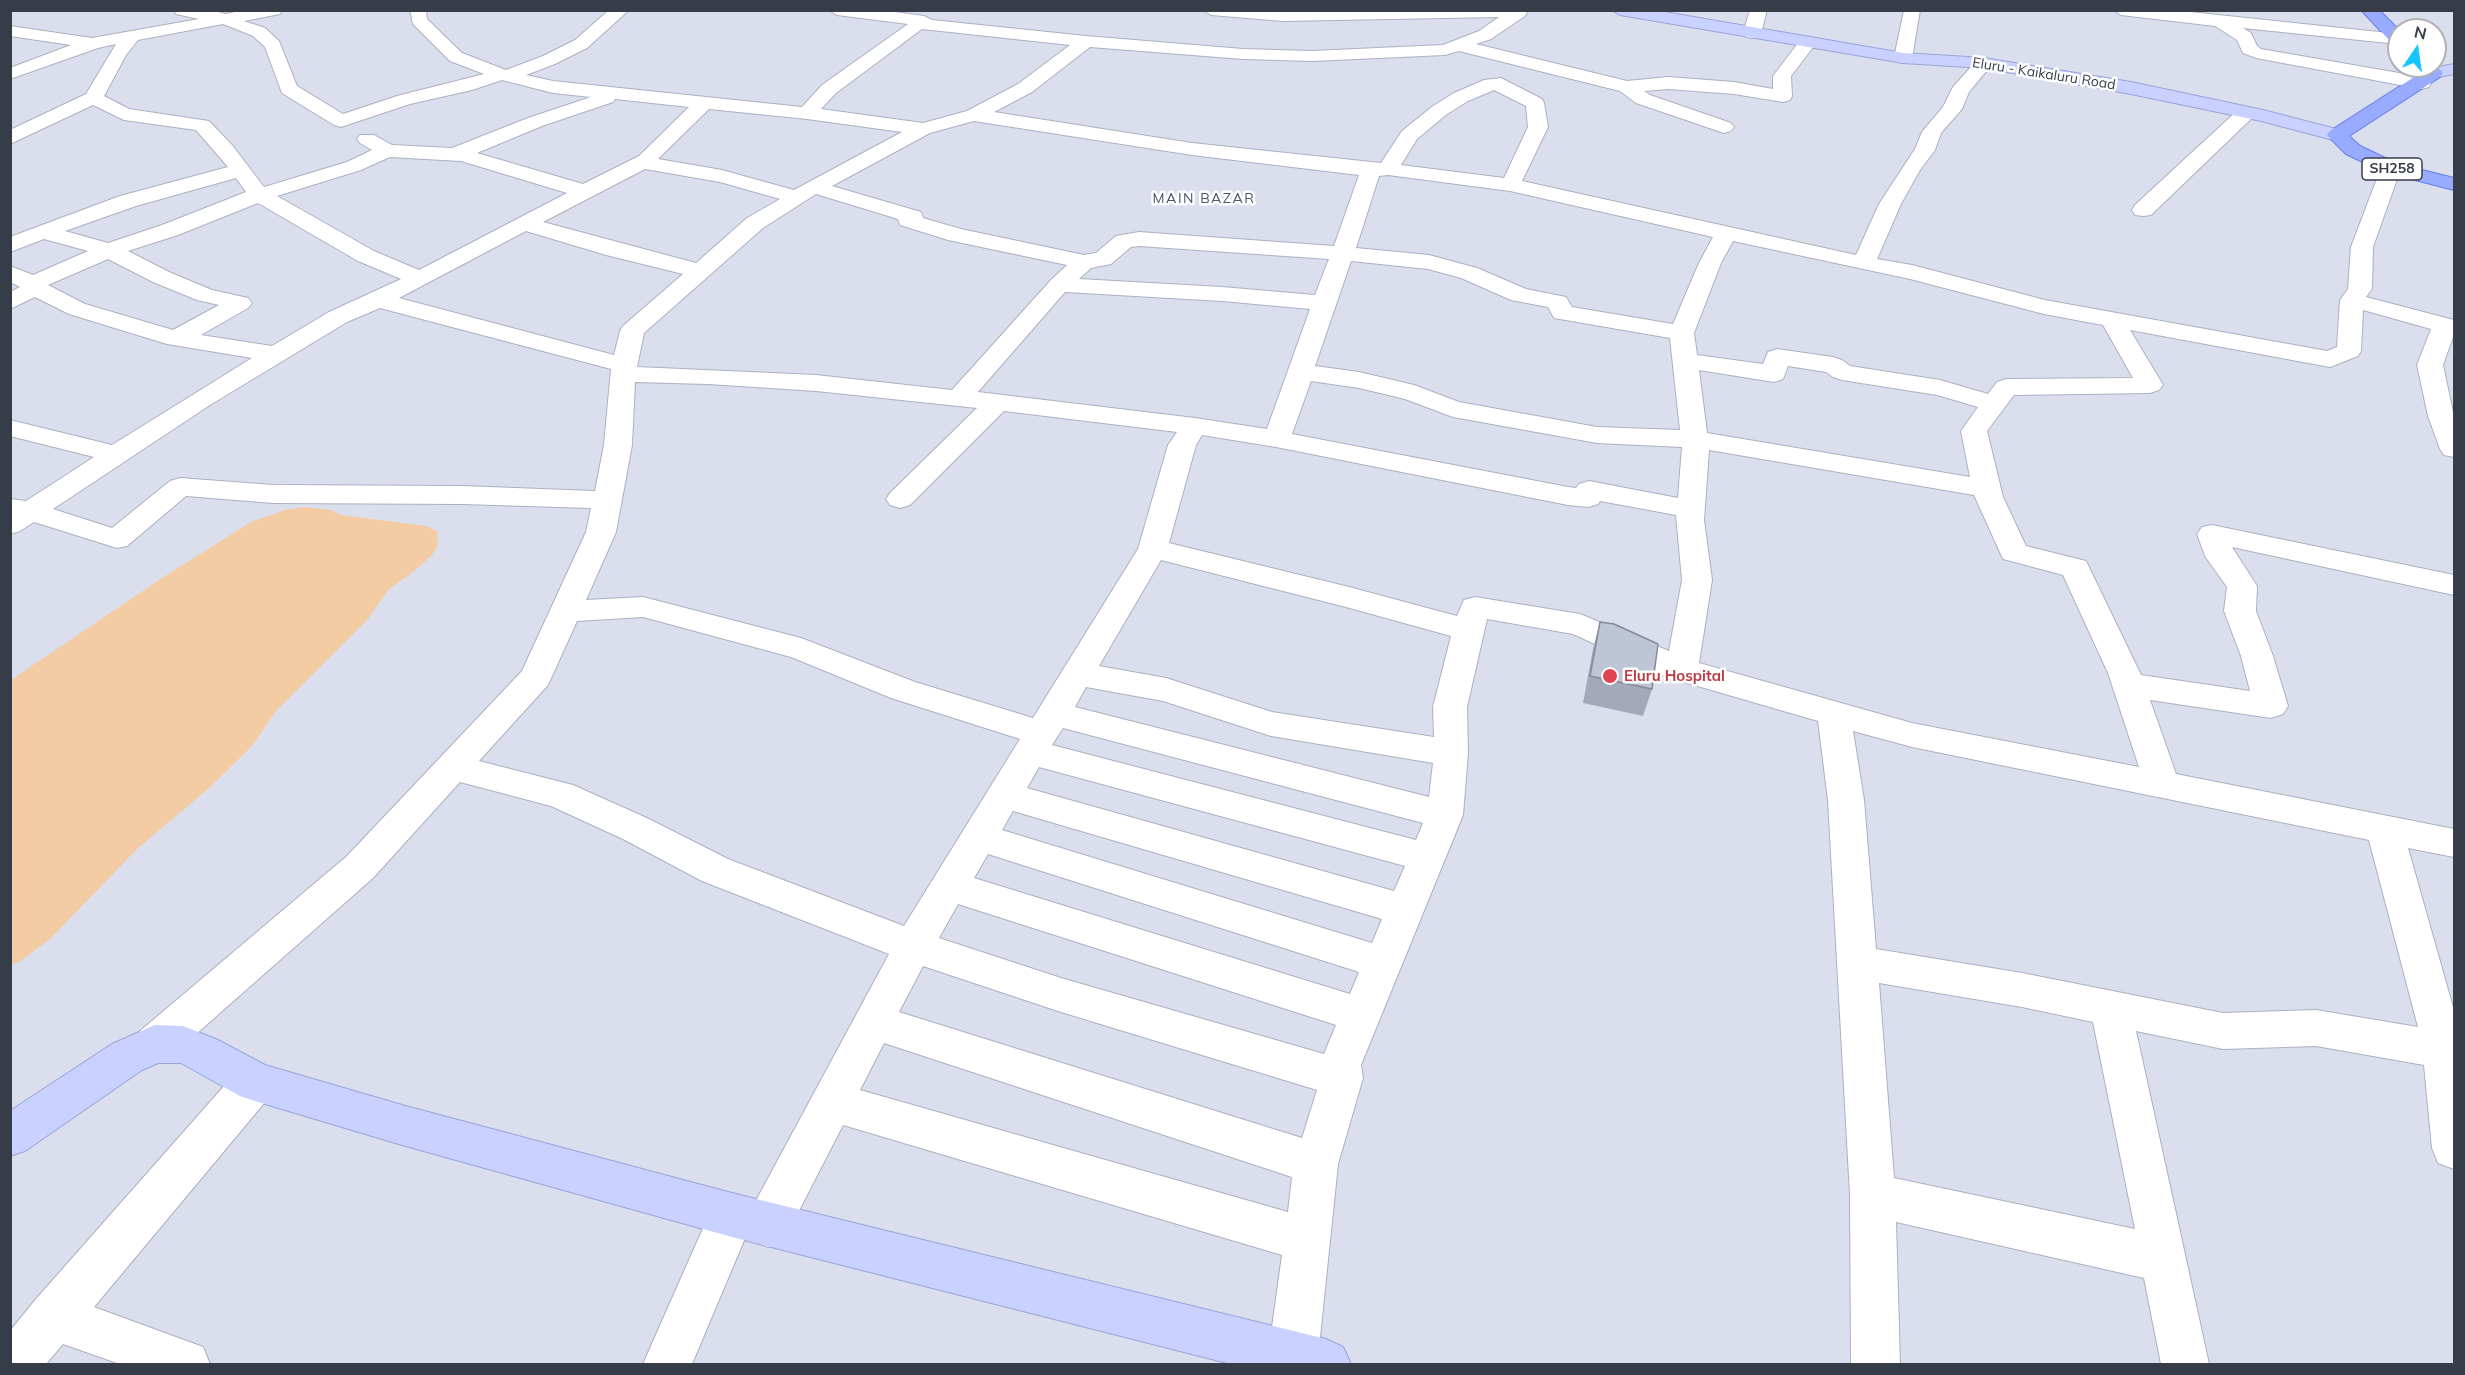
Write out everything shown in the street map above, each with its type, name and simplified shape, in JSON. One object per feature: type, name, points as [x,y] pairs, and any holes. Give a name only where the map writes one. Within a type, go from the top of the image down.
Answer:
[{"type":"main road","name":"Eluru - Kaikaluru Road","points":[[1620,10],[1903,58],[1984,63],[2131,88],[2337,135],[2353,150],[2391,168],[2454,184]]},
{"type":"main road","points":[[2369,10],[2387,29]]},
{"type":"main road","points":[[2337,135],[2421,78]]},
{"type":"main road","points":[[10,1136],[127,1057],[155,1044],[183,1045],[203,1053],[255,1082],[402,1125],[750,1219],[1310,1360]]},
{"type":"street","points":[[182,10],[222,18],[259,33],[273,45],[277,62],[289,88],[387,151]]},
{"type":"street","points":[[10,74],[94,43],[274,10]]},
{"type":"street","points":[[418,10],[419,20],[456,57],[504,74],[553,87],[807,113],[923,129]]},
{"type":"street","points":[[341,121],[549,60],[580,44],[621,10]]},
{"type":"street","points":[[807,113],[829,89],[924,21],[837,10]]},
{"type":"street","points":[[1752,33],[1759,10]]},
{"type":"street","points":[[1903,58],[1912,10]]},
{"type":"street","points":[[2121,10],[2387,39]]},
{"type":"street","points":[[1181,49],[1197,30],[1221,11],[1303,15],[1520,11]]},
{"type":"street","points":[[919,24],[1181,49],[1312,56],[1445,50],[1485,35],[1520,11]]},
{"type":"street","points":[[2219,21],[2245,37],[2249,49],[2256,53],[2387,69]]},
{"type":"street","points":[[10,31],[94,43]]},
{"type":"street","points":[[10,138],[93,98],[118,53],[131,38]]},
{"type":"street","points":[[155,1044],[360,867],[536,677],[601,532],[618,445],[624,369],[632,331],[755,223],[805,192],[923,129],[974,115],[1025,88],[1086,41]]},
{"type":"street","points":[[1456,45],[1627,87],[1668,83],[1734,88],[1783,96],[1782,76],[1808,42]]},
{"type":"street","points":[[1501,84],[1522,62]]},
{"type":"street","points":[[1864,263],[1890,204],[1911,168],[1925,150],[1932,132],[1952,109],[1960,91],[1984,63]]},
{"type":"street","points":[[1276,439],[1290,406],[1299,372],[1343,253],[1379,169],[1409,135],[1440,110],[1461,97],[1491,84],[1501,84],[1535,103],[1538,127],[1510,185]]},
{"type":"street","points":[[1627,87],[1643,99],[1725,128]]},
{"type":"street","points":[[454,155],[536,122],[614,95]]},
{"type":"street","points":[[93,98],[124,114],[202,125],[225,149],[259,195],[366,256],[419,278]]},
{"type":"street","points":[[17,514],[338,317],[378,300],[641,162],[705,103]]},
{"type":"street","points":[[2143,210],[2246,113]]},
{"type":"street","points":[[974,115],[1203,150],[1510,185],[1912,272],[2044,307],[2330,359],[2349,351],[2352,300],[2360,289],[2362,247],[2391,168]]},
{"type":"street","points":[[10,302],[34,286],[109,250],[259,195],[354,166],[387,151],[454,155],[507,166],[583,191]]},
{"type":"street","points":[[641,162],[805,192],[913,217],[908,220],[956,235],[1084,262],[1103,259],[1124,241],[1139,239],[1343,253],[1429,262],[1469,273],[1519,295],[1558,302],[1562,313],[1683,347],[1727,365],[1773,374],[1777,357],[1833,365],[1842,372],[1940,388],[1994,404]]},
{"type":"street","points":[[10,244],[128,201],[240,170]]},
{"type":"street","points":[[128,201],[182,225]]},
{"type":"street","points":[[525,224],[614,250],[699,271]]},
{"type":"street","points":[[42,232],[109,250],[161,277],[204,295],[240,303],[176,339]]},
{"type":"street","points":[[1682,670],[1697,580],[1690,520],[1696,444],[1683,347],[1710,263],[1726,233]]},
{"type":"street","points":[[959,398],[1059,285],[1084,262]]},
{"type":"street","points":[[10,273],[77,309],[176,339],[277,354]]},
{"type":"street","points":[[1059,285],[1211,293],[1324,303]]},
{"type":"street","points":[[378,300],[624,369],[959,398],[1195,426],[1276,439],[1568,496],[1588,498],[1589,490],[1691,509]]},
{"type":"street","points":[[2352,300],[2450,326],[2430,365],[2441,416],[2454,449]]},
{"type":"street","points":[[2112,320],[2150,385],[2006,387],[1974,431],[1987,488],[2014,552],[2075,568],[2127,685],[2163,786]]},
{"type":"street","points":[[1299,372],[1359,380],[1414,393],[1453,409],[1597,435],[1694,439],[1796,458],[1987,488]]},
{"type":"street","points":[[900,499],[998,402]]},
{"type":"street","points":[[667,1365],[750,1219],[833,1102],[914,946],[1153,549],[1182,445],[1195,426]]},
{"type":"street","points":[[10,428],[114,454]]},
{"type":"street","points":[[17,514],[117,538],[180,487],[273,494],[462,495],[608,501]]},
{"type":"street","points":[[2127,685],[2271,706],[2257,656],[2240,611],[2242,586],[2220,556],[2212,534],[2454,585]]},
{"type":"street","points":[[1153,549],[1349,597],[1468,630]]},
{"type":"street","points":[[566,611],[643,607],[801,649],[903,690],[1427,857]]},
{"type":"street","points":[[1310,1360],[1307,1240],[1316,1164],[1342,1078],[1340,1065],[1445,815],[1450,753],[1450,706],[1475,608],[1580,625],[1682,670],[1912,735],[2454,843]]},
{"type":"street","points":[[1077,674],[1166,690],[1271,724],[1450,753]]},
{"type":"street","points":[[1834,713],[1846,800],[1873,1195],[1875,1365]]},
{"type":"street","points":[[1041,733],[1445,815]]},
{"type":"street","points":[[452,767],[560,795],[636,829],[715,870],[914,946],[1072,999],[1342,1078]]},
{"type":"street","points":[[1004,795],[1405,910]]},
{"type":"street","points":[[2384,828],[2442,1040],[2454,1148]]},
{"type":"street","points":[[978,837],[1383,963]]},
{"type":"street","points":[[949,886],[1361,1016]]},
{"type":"street","points":[[1858,963],[2022,990],[2223,1031],[2316,1028],[2443,1050]]},
{"type":"street","points":[[2110,1008],[2185,1365]]},
{"type":"street","points":[[874,1022],[1316,1164]]},
{"type":"street","points":[[14,1365],[53,1316],[255,1082]]},
{"type":"street","points":[[833,1102],[1307,1240]]},
{"type":"street","points":[[1873,1195],[2164,1259]]},
{"type":"street","points":[[53,1316],[186,1365]]},
{"type":"shaded area","points":[[11,11],[2454,11],[2454,1364],[11,1364]]},
{"type":"shaded area","points":[[305,507],[331,510],[341,515],[426,526],[437,531],[438,545],[432,555],[388,590],[368,619],[276,711],[252,746],[209,788],[137,849],[50,939],[19,962],[11,964],[11,680],[162,578],[251,522],[285,510]]},
{"type":"building","points":[[1600,622],[1614,624],[1658,644],[1652,689],[1590,676]]},
{"type":"place","name":"Eluru Hospital","points":[[1610,676]]},
{"type":"district","name":"MAIN BAZAR","points":[[1204,199]]}]
